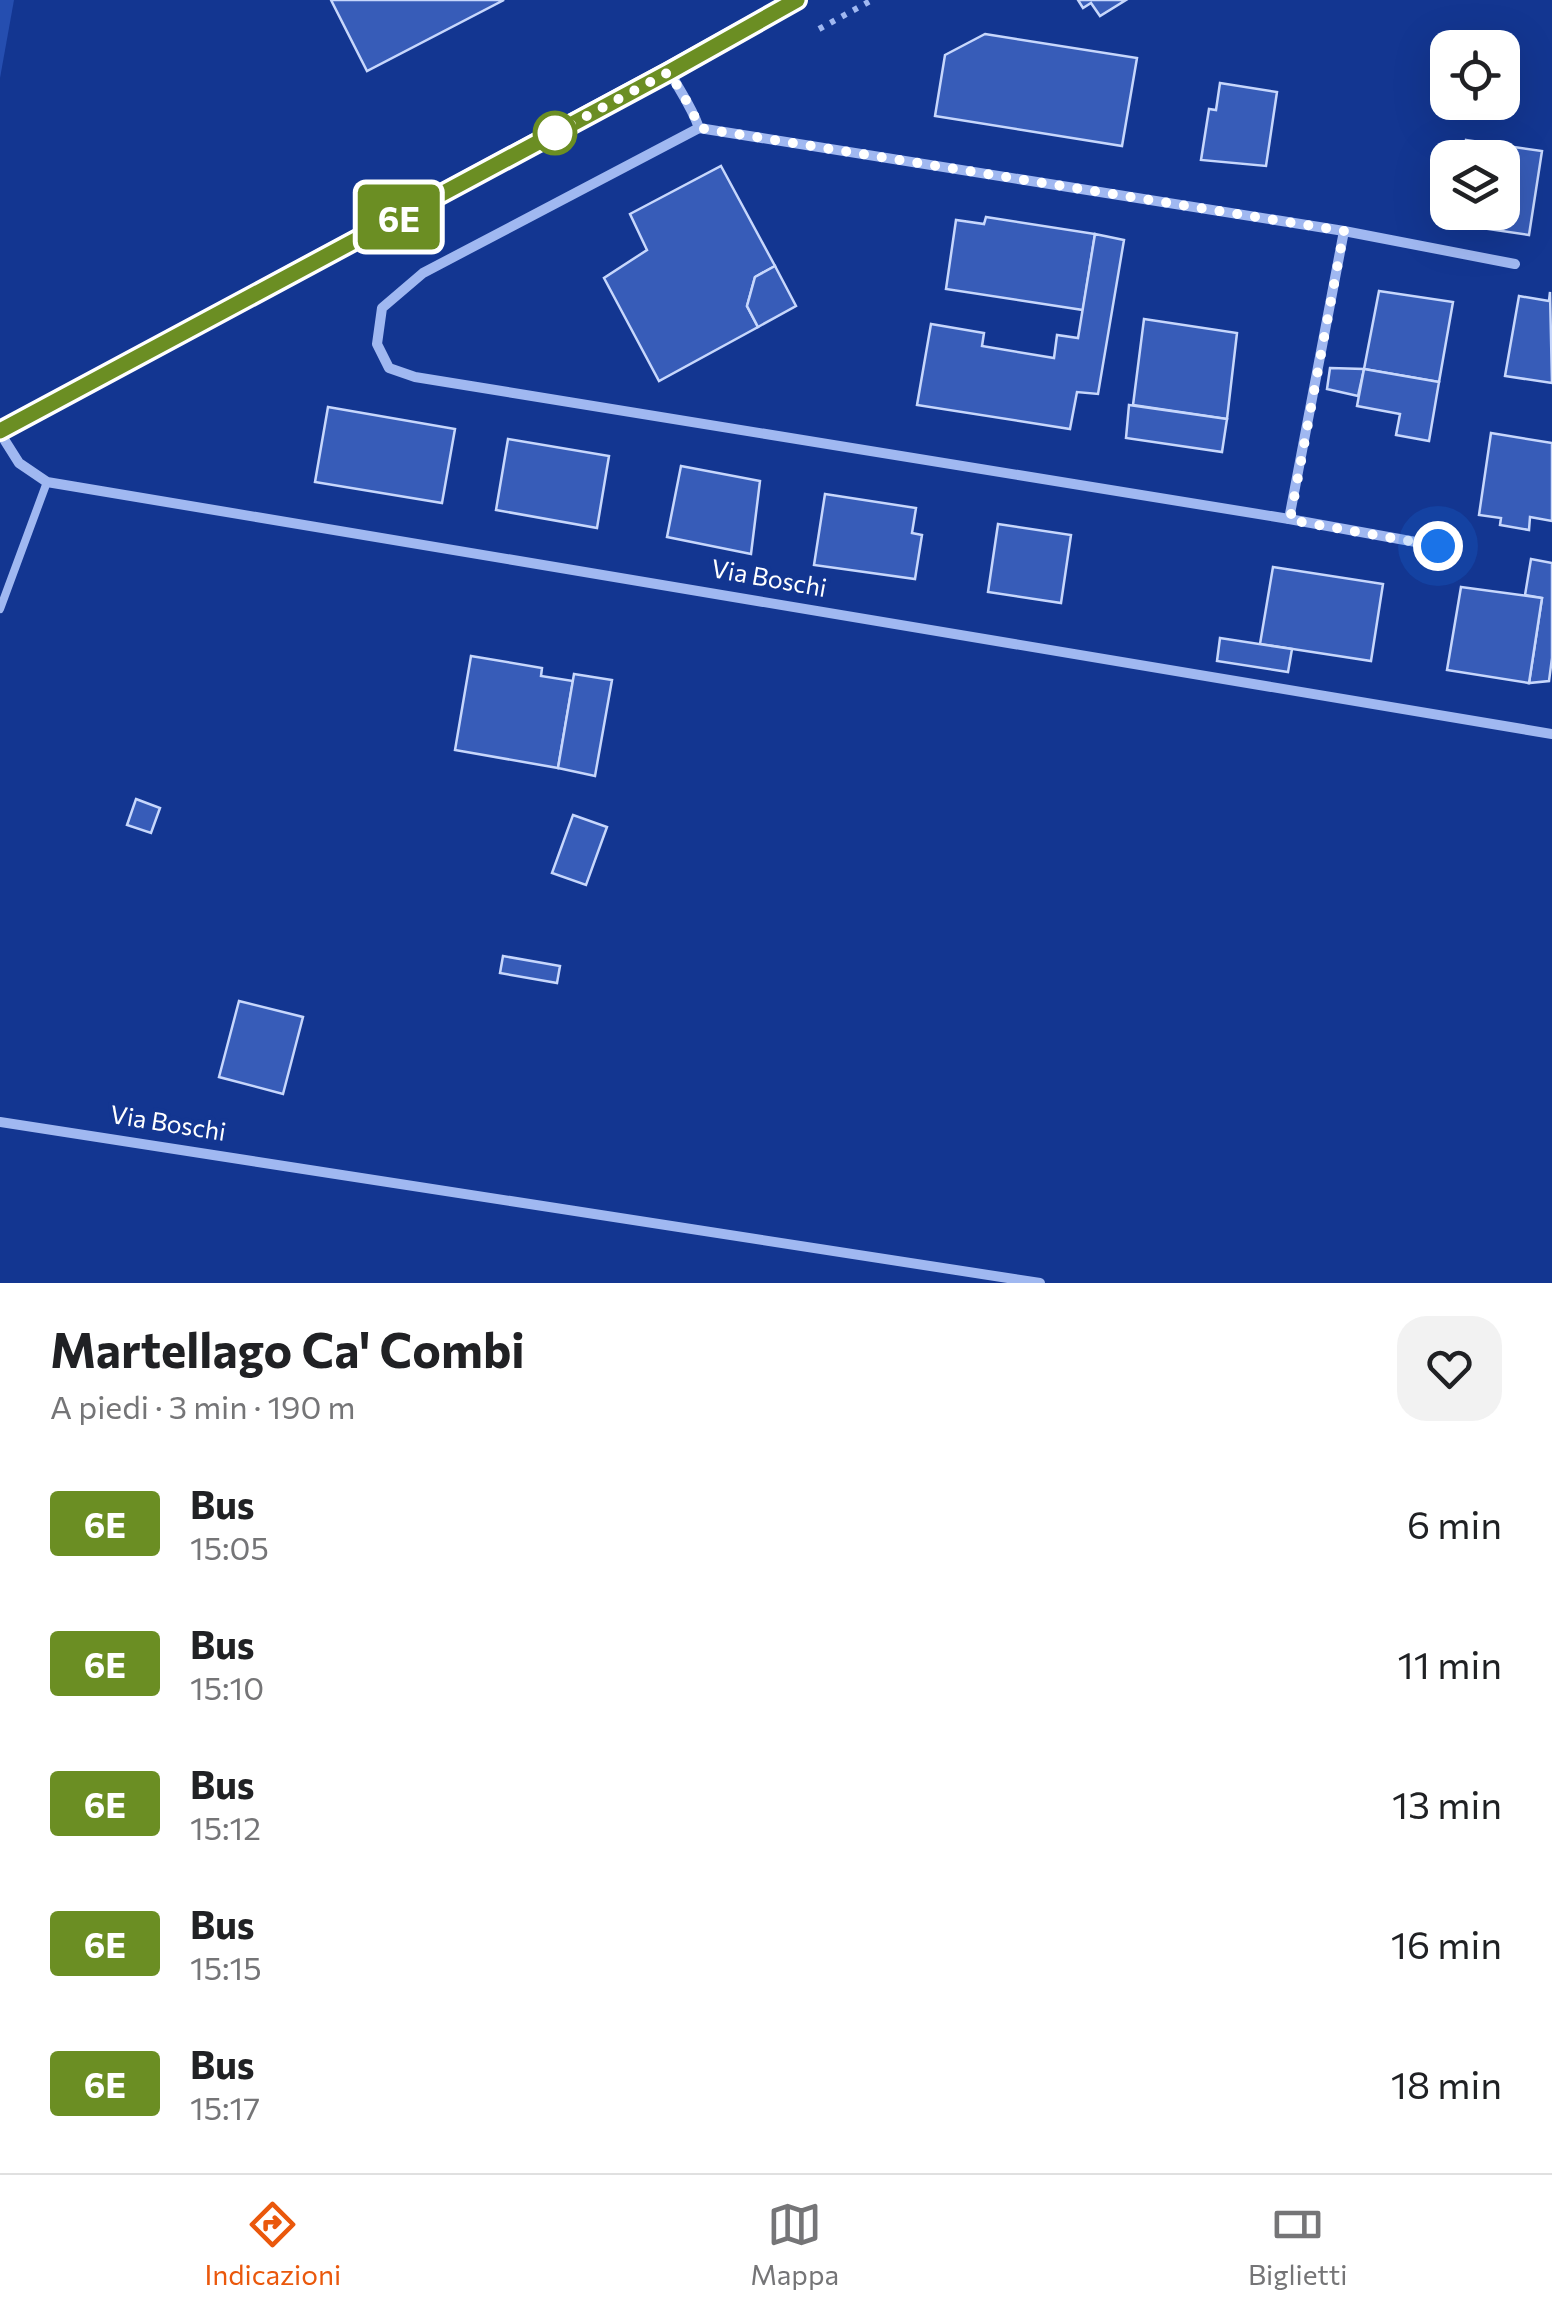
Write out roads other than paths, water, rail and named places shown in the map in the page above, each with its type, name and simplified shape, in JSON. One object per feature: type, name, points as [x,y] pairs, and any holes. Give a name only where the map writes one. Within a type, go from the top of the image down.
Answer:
[{"type":"main road","points":[[0,432],[797,0]]},
{"type":"street","points":[[669,72],[692,107],[699,128]]},
{"type":"street","points":[[1438,546],[415,377],[389,368],[378,344],[382,308],[423,274],[699,128],[1344,231],[1515,264]]},
{"type":"street","points":[[1290,520],[1344,231]]},
{"type":"street","points":[[0,432],[18,463],[47,482]]},
{"type":"street","name":"Via Boschi","points":[[47,482],[1552,734]]},
{"type":"street","name":"Via Boschi","points":[[0,1122],[1040,1283]]},
{"type":"lane","points":[[0,609],[47,482]]}]
